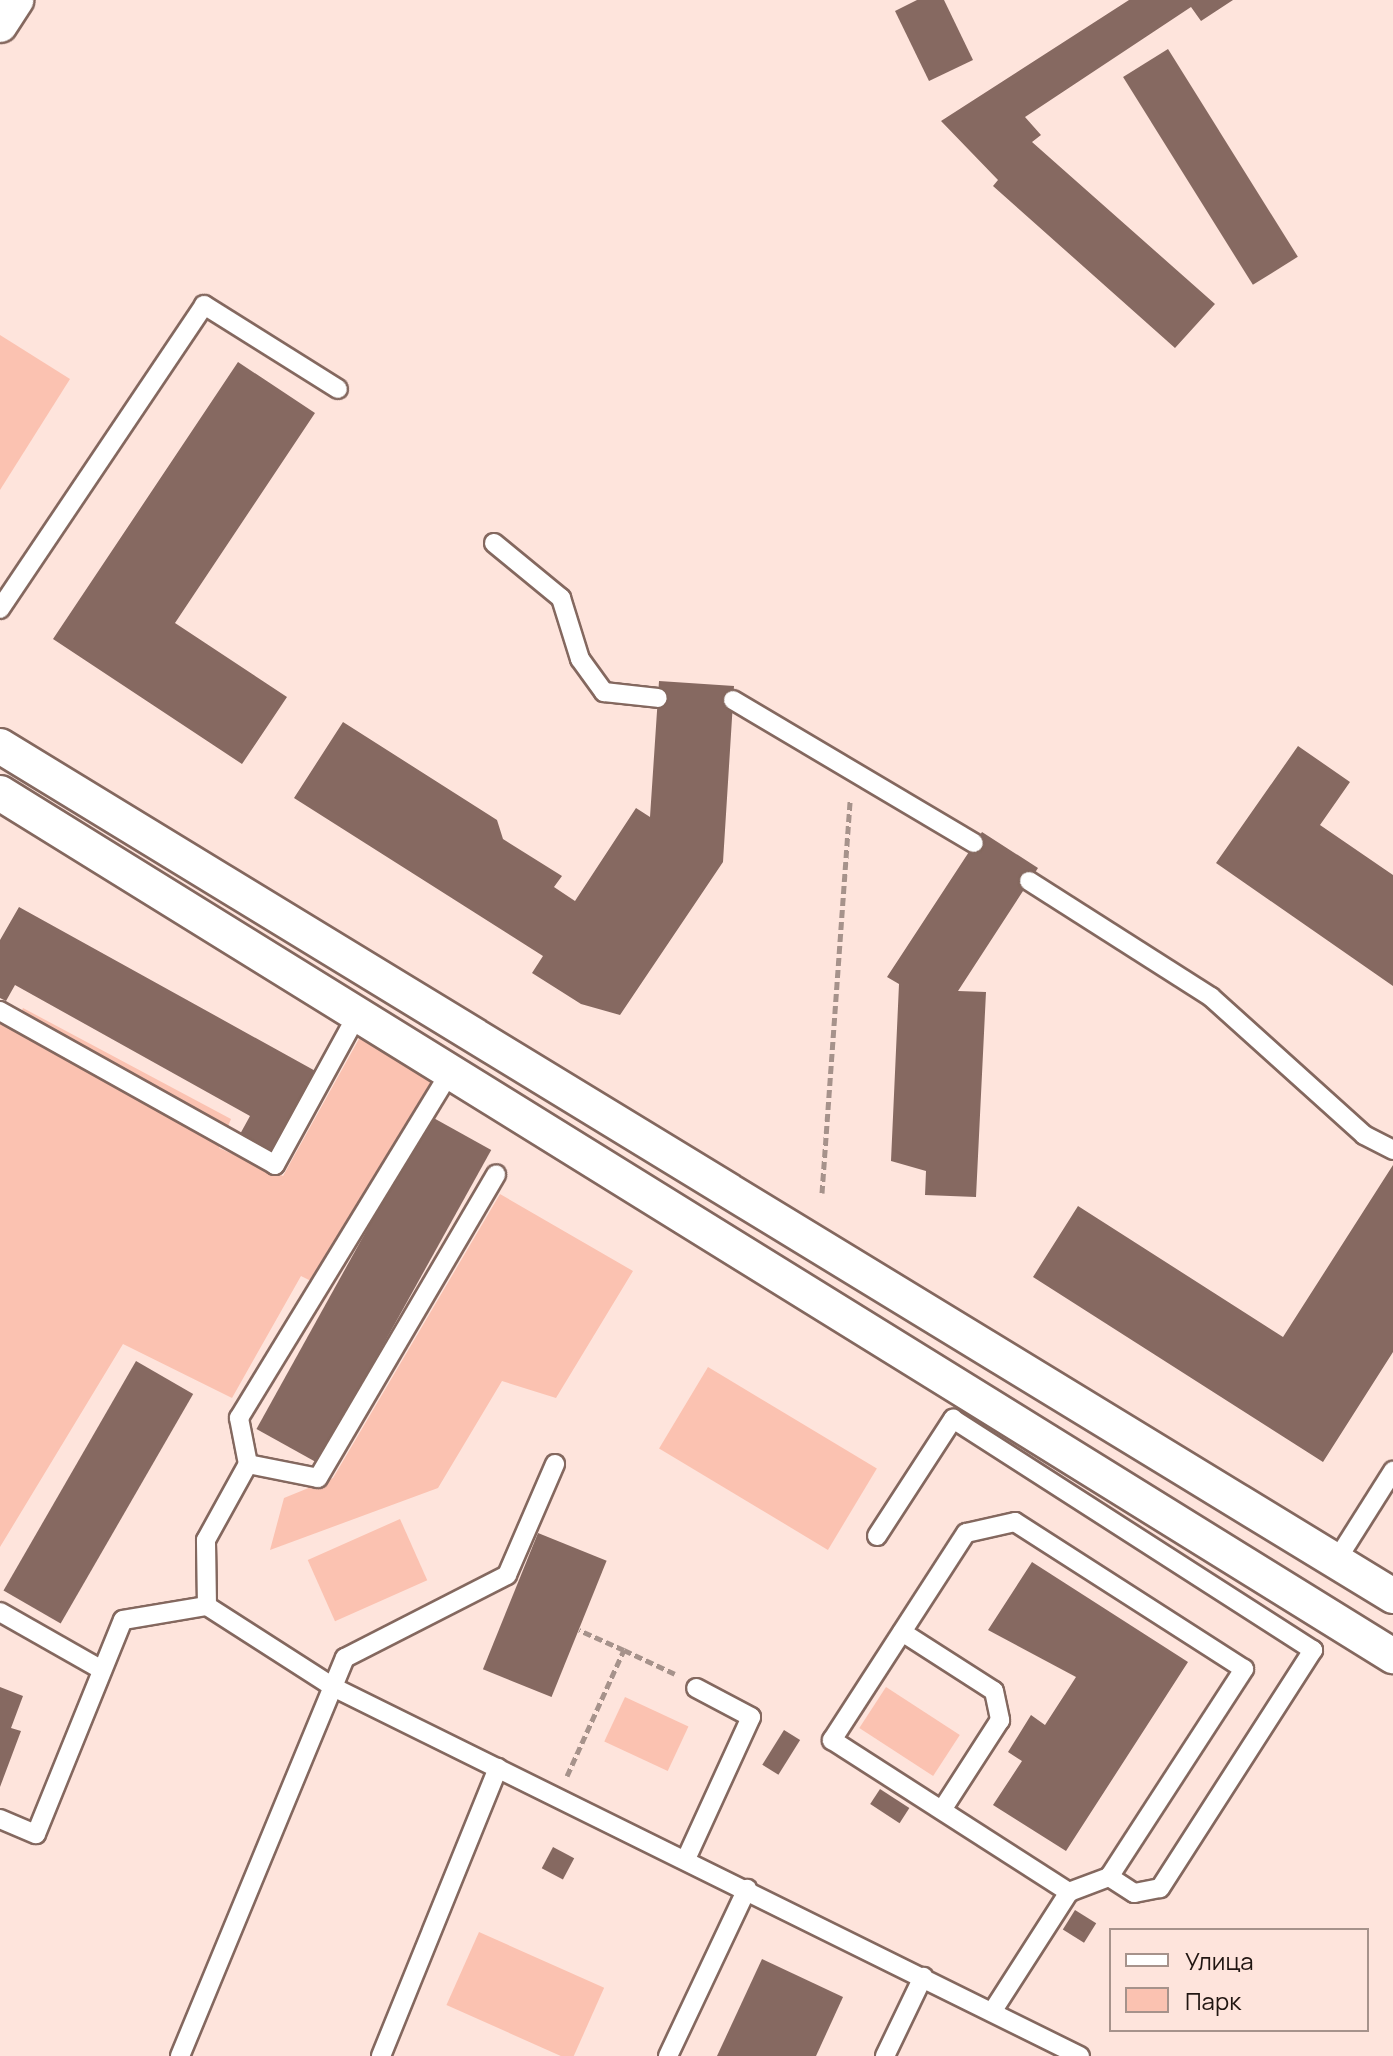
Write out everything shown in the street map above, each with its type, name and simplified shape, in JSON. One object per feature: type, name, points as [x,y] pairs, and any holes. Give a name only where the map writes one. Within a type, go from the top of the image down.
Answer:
[{"type":"street","points":[[0,25],[16,0]]},
{"type":"street","points":[[0,746],[1393,1596]]},
{"type":"street","points":[[0,793],[1393,1656]]},
{"type":"lane","points":[[0,609],[204,305],[338,389]]},
{"type":"lane","points":[[494,543],[561,598],[580,659],[604,692],[658,698]]},
{"type":"lane","points":[[733,700],[974,843]]},
{"type":"lane","points":[[1029,881],[1211,997],[1364,1135],[1393,1150]]},
{"type":"lane","points":[[0,1011],[275,1165],[349,1030]]},
{"type":"lane","points":[[207,1606],[206,1540],[248,1464],[239,1418],[451,1071]]},
{"type":"lane","points":[[248,1464],[318,1478],[496,1174]]},
{"type":"lane","points":[[877,1536],[953,1419],[1313,1650],[1160,1888],[1134,1893],[1109,1877]]},
{"type":"lane","points":[[180,2056],[345,1658],[507,1575],[555,1464]]},
{"type":"lane","points":[[1336,1561],[1393,1471]]},
{"type":"lane","points":[[992,2012],[1069,1892],[1109,1877],[1244,1669],[1015,1522],[966,1533],[832,1740],[1069,1892]]},
{"type":"lane","points":[[0,1819],[36,1834],[123,1620],[207,1606],[333,1687],[558,1795],[1080,2056]]},
{"type":"lane","points":[[0,1612],[102,1670]]},
{"type":"lane","points":[[902,1632],[994,1691],[1000,1720],[942,1810]]},
{"type":"lane","points":[[686,1859],[751,1717],[696,1688]]},
{"type":"lane","points":[[381,2056],[498,1768]]},
{"type":"lane","points":[[668,2056],[747,1889]]},
{"type":"lane","points":[[885,2056],[923,1977]]},
{"type":"path","points":[[822,1193],[852,770]]},
{"type":"path","points":[[579,1630],[696,1688]]},
{"type":"path","points":[[558,1795],[624,1650]]},
{"type":"green space","points":[[0,335],[70,379],[0,490]]},
{"type":"green space","points":[[23,1008],[231,1119],[219,1148],[283,1176],[360,1037],[433,1078],[315,1283],[301,1276],[232,1398],[123,1344],[0,1547],[0,1019],[14,1027]]},
{"type":"green space","points":[[500,1194],[633,1271],[556,1398],[502,1381],[438,1488],[270,1550],[284,1498],[333,1478]]},
{"type":"green space","points":[[708,1367],[877,1468],[828,1550],[659,1448]]},
{"type":"green space","points":[[400,1519],[427,1580],[335,1621],[308,1560]]},
{"type":"green space","points":[[886,1687],[960,1735],[933,1776],[859,1728]]},
{"type":"green space","points":[[625,1697],[688,1727],[668,1771],[604,1741]]},
{"type":"green space","points":[[479,1932],[604,1988],[574,2056],[561,2056],[446,2005]]},
{"type":"building","points":[[917,0],[944,0],[973,60],[929,81],[895,11]]},
{"type":"building","points":[[1129,0],[1233,0],[1201,21],[1191,7],[1025,117],[1041,135],[1032,142],[1215,304],[1175,348],[993,186],[998,180],[941,121]]},
{"type":"building","points":[[1168,49],[1298,257],[1253,285],[1123,77]]},
{"type":"building","points":[[238,362],[315,413],[175,623],[287,697],[242,764],[53,639]]},
{"type":"building","points":[[659,681],[734,686],[723,862],[620,1015],[581,1004],[532,973],[543,956],[294,798],[343,722],[497,820],[503,839],[562,876],[554,887],[575,901],[636,808],[650,817]]},
{"type":"building","points":[[1298,746],[1350,782],[1320,825],[1393,875],[1393,986],[1216,863]]},
{"type":"building","points":[[982,832],[1038,868],[958,991],[986,992],[976,1197],[925,1195],[926,1171],[891,1161],[899,984],[887,977]]},
{"type":"building","points":[[19,907],[319,1073],[273,1155],[239,1136],[250,1116],[15,985],[6,1001],[0,998],[0,940]]},
{"type":"building","points":[[430,1116],[491,1150],[318,1463],[256,1429]]},
{"type":"building","points":[[1393,1165],[1393,1352],[1323,1462],[1033,1277],[1078,1206],[1283,1337]]},
{"type":"building","points":[[136,1361],[193,1394],[61,1623],[4,1590]]},
{"type":"building","points":[[538,1533],[607,1561],[552,1697],[483,1669]]},
{"type":"building","points":[[1032,1562],[1188,1662],[1066,1851],[993,1805],[1022,1761],[1008,1752],[1031,1715],[1045,1725],[1076,1677],[988,1630]]},
{"type":"building","points":[[0,1687],[23,1696],[11,1728],[21,1731],[0,1787]]},
{"type":"building","points":[[784,1730],[800,1740],[778,1775],[762,1765]]},
{"type":"building","points":[[880,1789],[909,1808],[900,1823],[870,1804]]},
{"type":"building","points":[[553,1847],[574,1858],[563,1879],[542,1868]]},
{"type":"building","points":[[1075,1910],[1096,1923],[1084,1943],[1063,1930]]},
{"type":"building","points":[[762,1959],[843,1997],[816,2056],[717,2056]]}]
